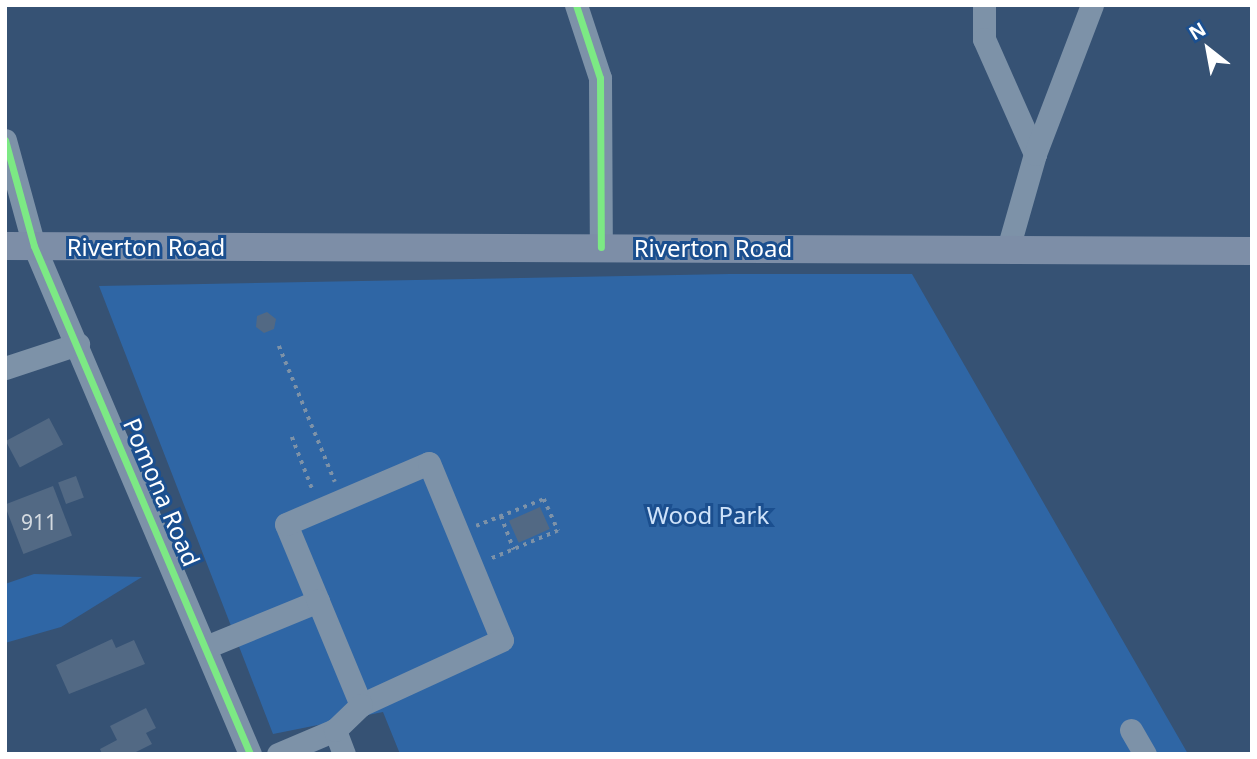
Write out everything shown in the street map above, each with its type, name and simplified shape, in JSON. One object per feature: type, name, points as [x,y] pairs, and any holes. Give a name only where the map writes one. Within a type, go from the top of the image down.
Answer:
[{"type":"main road","name":"Riverton Road","points":[[5,246],[1252,251]]},
{"type":"street","points":[[576,5],[600,78],[601,247]]},
{"type":"street","points":[[984,5],[985,39],[1034,154]]},
{"type":"street","points":[[1008,249],[1034,154],[1092,5]]},
{"type":"street","name":"Pomona Road","points":[[5,140],[34,246],[78,344],[250,754]]},
{"type":"street","points":[[5,368],[78,344]]},
{"type":"street","points":[[278,754],[335,730],[361,705],[502,640],[429,463],[286,524],[361,705]]},
{"type":"street","points":[[206,647],[318,601]]},
{"type":"street","points":[[335,730],[344,754]]},
{"type":"street","points":[[1131,730],[1145,754]]},
{"type":"path","points":[[279,346],[344,499]]},
{"type":"path","points":[[292,437],[321,509]]},
{"type":"path","points":[[458,533],[544,499],[558,531],[472,567]]},
{"type":"path","points":[[501,516],[510,532],[514,550]]},
{"type":"green space","name":"Wood Park","points":[[730,274],[912,274],[1188,754],[400,754],[383,712],[273,734],[99,286]]},
{"type":"green space","points":[[34,574],[142,577],[61,627],[5,643],[5,584]]},
{"type":"building","points":[[267,312],[276,319],[274,329],[264,333],[256,327],[257,316]]},
{"type":"building","points":[[49,418],[63,444],[20,467],[6,441]]},
{"type":"building","points":[[76,476],[84,498],[66,504],[58,482]]},
{"type":"building","points":[[53,486],[72,535],[23,554],[5,504]]},
{"type":"building","points":[[540,507],[550,529],[519,543],[509,521]]},
{"type":"building","points":[[112,639],[116,648],[134,640],[145,664],[69,694],[56,665]]},
{"type":"building","points":[[146,708],[156,728],[146,733],[152,744],[132,754],[102,754],[100,749],[117,740],[110,726]]},
{"type":"cycle path","points":[[576,5],[600,78],[601,247]]},
{"type":"cycle path","points":[[5,140],[34,246],[250,754]]}]
